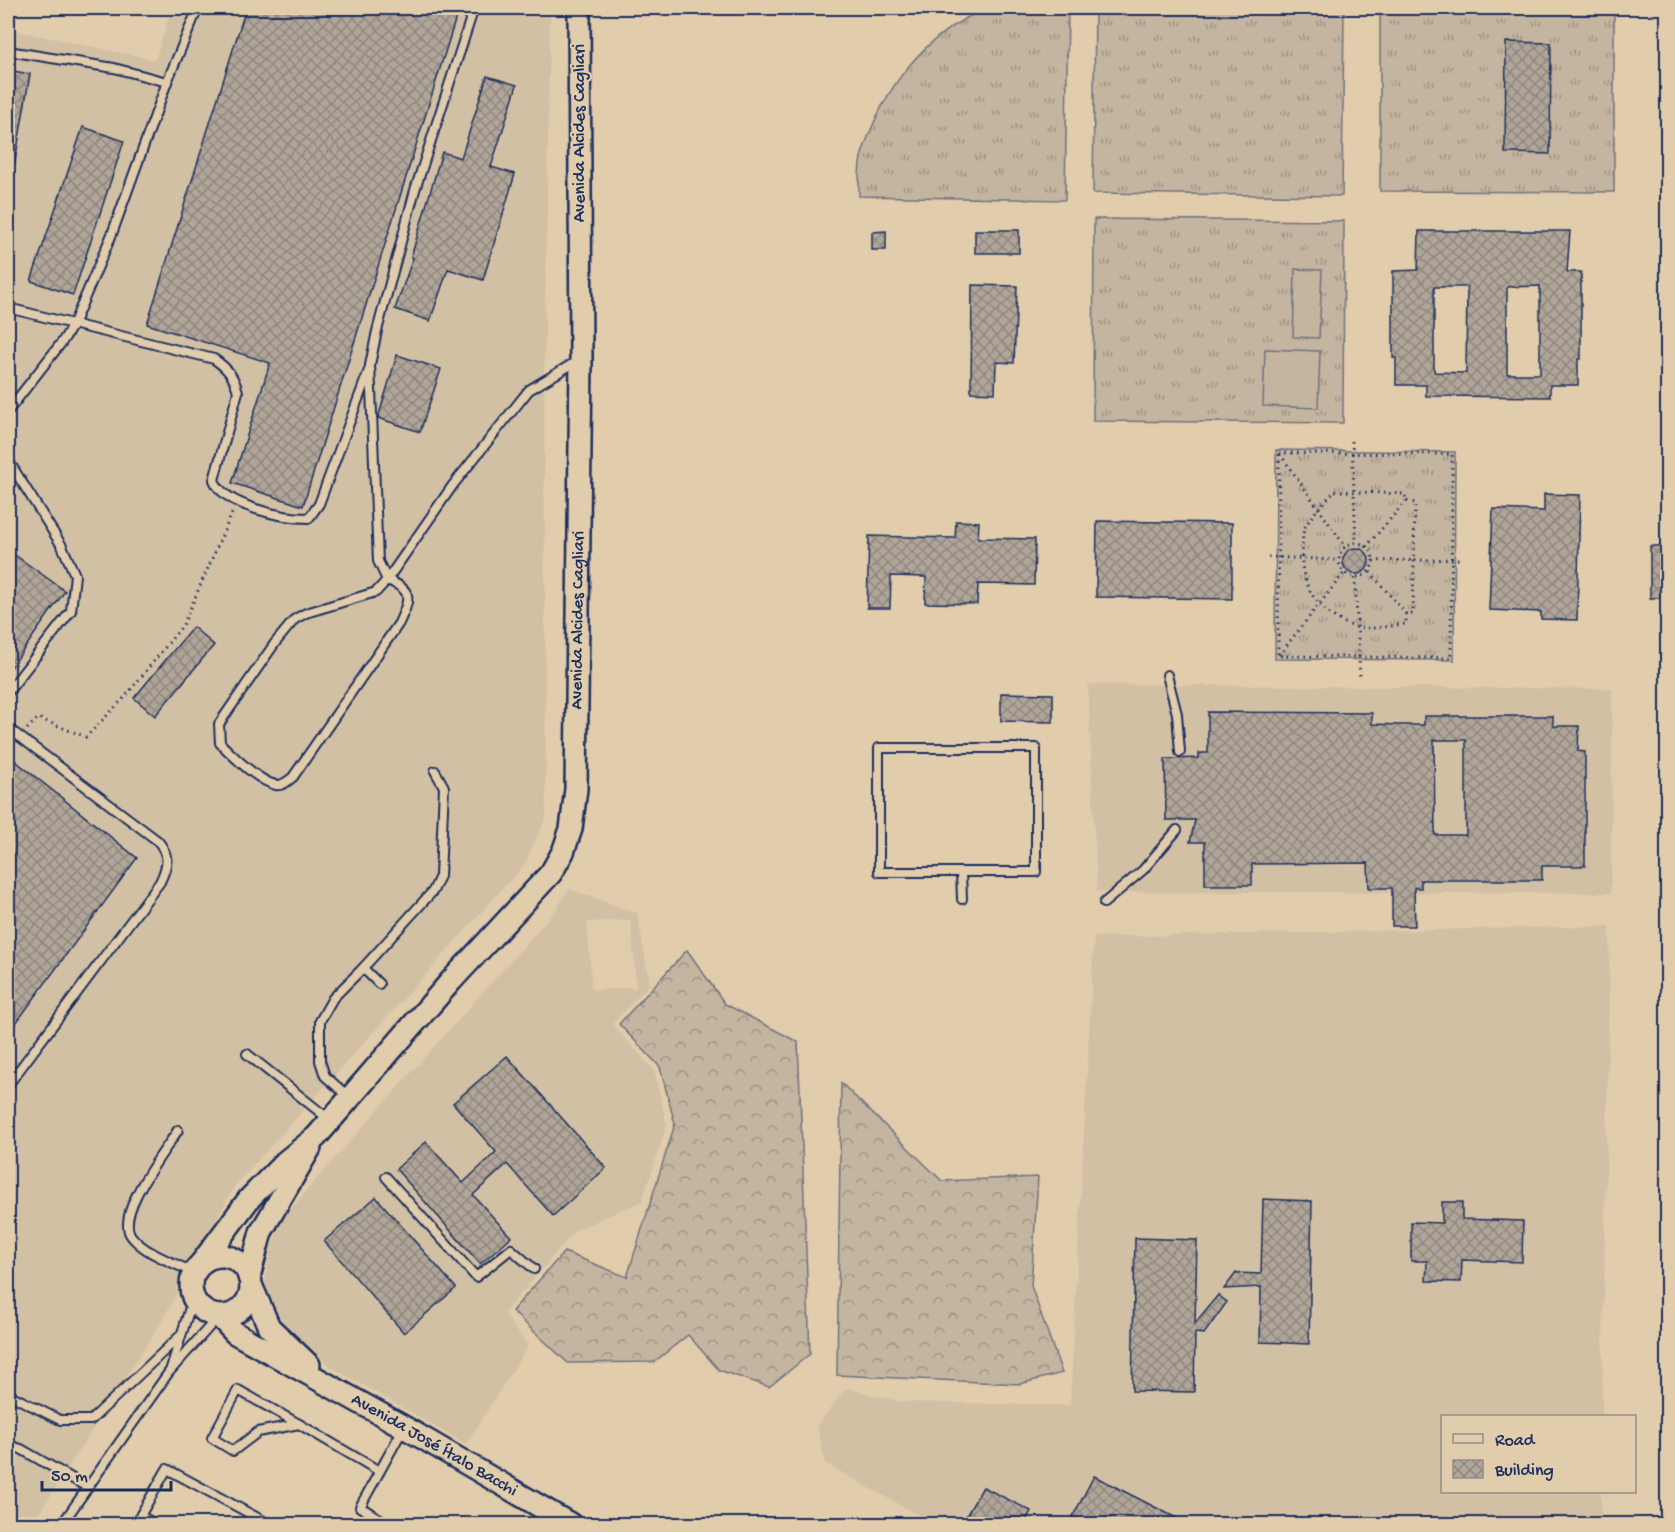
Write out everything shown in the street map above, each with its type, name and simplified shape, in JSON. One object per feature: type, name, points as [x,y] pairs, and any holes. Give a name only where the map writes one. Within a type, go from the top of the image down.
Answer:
[{"type":"main road","name":"Avenida Alcides Cagliari","points":[[194,1273],[249,1199],[285,1162],[316,1137],[331,1121],[451,981],[551,873],[563,852],[571,829],[576,789],[581,359],[579,8]]},
{"type":"main road","name":"Avenida Alcides Cagliari","points":[[250,1281],[261,1232],[316,1137]]},
{"type":"main road","points":[[223,1256],[240,1263],[250,1281],[250,1294],[242,1308],[227,1316],[203,1311],[193,1298],[191,1281],[194,1273],[206,1260],[223,1256]]},
{"type":"main road","name":"Avenida José Ítalo Bacchi","points":[[250,1281],[269,1327],[328,1384]]},
{"type":"main road","name":"Avenida José Ítalo Bacchi","points":[[219,1316],[235,1333],[404,1427],[570,1524]]},
{"type":"lane","points":[[8,411],[73,325],[112,234],[167,82],[198,8]]},
{"type":"lane","points":[[8,308],[214,359],[226,367],[234,379],[237,392],[214,480],[217,489],[235,502],[298,518],[309,518],[314,513],[370,366],[377,331],[415,190],[474,8]]},
{"type":"lane","points":[[8,51],[114,68],[167,82]]},
{"type":"lane","points":[[370,366],[378,561],[387,580],[404,587],[407,593],[407,605],[293,777],[283,784],[275,785],[242,765],[220,743],[219,724],[275,643],[300,615],[376,592],[387,580],[453,485],[529,390],[581,359]]},
{"type":"lane","points":[[8,460],[46,519],[75,574],[71,611],[8,692]]},
{"type":"lane","points":[[1167,675],[1177,714],[1180,752]]},
{"type":"lane","points":[[8,728],[158,841],[166,850],[168,865],[160,882],[8,1085]]},
{"type":"lane","points":[[879,748],[1036,748],[1036,872],[961,872],[879,872],[879,748]]},
{"type":"lane","points":[[350,1098],[325,1076],[320,1060],[320,1021],[333,998],[433,891],[438,882],[444,787],[435,771]]},
{"type":"lane","points":[[1104,903],[1143,870],[1177,830]]},
{"type":"lane","points":[[961,872],[962,899]]},
{"type":"lane","points":[[363,968],[379,984]]},
{"type":"lane","points":[[246,1054],[331,1121]]},
{"type":"lane","points":[[178,1130],[132,1202],[127,1221],[129,1235],[142,1247],[194,1273]]},
{"type":"lane","points":[[386,1177],[477,1277],[511,1249],[534,1269]]},
{"type":"lane","points":[[169,1372],[193,1298]]},
{"type":"lane","points":[[62,1524],[169,1372],[219,1316]]},
{"type":"lane","points":[[8,1394],[60,1419],[91,1420],[181,1335]]},
{"type":"lane","points":[[300,1425],[258,1432],[233,1451],[212,1438],[238,1390],[300,1425],[379,1471]]},
{"type":"lane","points":[[388,1524],[360,1507],[404,1427]]},
{"type":"lane","points":[[8,1445],[21,1449],[87,1487]]},
{"type":"lane","points":[[156,1524],[140,1516],[167,1469],[269,1524]]},
{"type":"path","points":[[1352,441],[1356,543]]},
{"type":"path","points":[[1278,656],[1451,658],[1452,559],[1452,454],[1279,453]]},
{"type":"path","points":[[1279,453],[1346,546]]},
{"type":"path","points":[[1278,656],[1279,453]]},
{"type":"path","points":[[1366,547],[1406,501],[1405,494],[1335,491],[1318,508],[1304,529],[1301,559],[1306,587],[1319,604],[1337,618],[1358,628],[1406,624],[1406,614],[1369,572]]},
{"type":"path","points":[[1406,501],[1415,503],[1413,614],[1406,614]]},
{"type":"path","points":[[21,738],[39,718],[86,737],[105,720],[183,625],[222,540],[235,502]]},
{"type":"path","points":[[1356,543],[1366,547],[1373,561],[1369,572],[1355,578],[1344,573],[1338,561],[1346,546],[1356,543]]},
{"type":"path","points":[[1268,557],[1338,561]]},
{"type":"path","points":[[1373,561],[1463,559]]},
{"type":"path","points":[[1278,656],[1344,573]]},
{"type":"path","points":[[1355,578],[1360,678]]},
{"type":"shaded area","points":[[172,8],[550,8],[544,385],[546,818],[524,865],[234,1187],[163,1319],[32,1524],[8,1524],[8,29],[155,60]]},
{"type":"shaded area","points":[[1088,684],[1612,689],[1611,893],[1097,892]]},
{"type":"shaded area","points":[[569,889],[637,913],[650,984],[612,1024],[654,1070],[667,1125],[642,1201],[576,1230],[504,1313],[528,1346],[466,1444],[333,1368],[299,1339],[275,1313],[265,1284],[269,1254],[280,1222],[556,910]],"holes":[[[631,920],[636,987],[592,990],[587,922]],[[507,1056],[606,1168],[553,1216],[507,1164],[473,1195],[480,1264],[396,1169],[427,1142],[463,1183],[496,1152],[453,1103]],[[375,1197],[456,1288],[404,1333],[324,1242]]]},
{"type":"shaded area","points":[[1610,926],[1602,1415],[1441,1415],[1441,1493],[1601,1493],[1601,1524],[934,1524],[825,1463],[817,1425],[847,1388],[902,1402],[1070,1405],[1094,937]]},
{"type":"green space","points":[[988,8],[1068,8],[1065,200],[859,196],[859,169],[862,154],[871,130],[894,86],[909,66],[944,32]]},
{"type":"green space","points":[[1095,8],[1344,8],[1342,196],[1093,193]]},
{"type":"green space","points":[[1380,8],[1614,8],[1614,192],[1380,191]]},
{"type":"green space","points":[[1094,219],[1344,221],[1343,423],[1093,421]]},
{"type":"green space","points":[[1295,269],[1322,270],[1319,338],[1293,337]]},
{"type":"green space","points":[[1265,349],[1320,351],[1318,408],[1263,406]]},
{"type":"green space","points":[[1276,450],[1455,452],[1454,660],[1275,659]]},
{"type":"green space","points":[[687,950],[725,1004],[798,1042],[810,1354],[769,1387],[719,1370],[688,1335],[654,1362],[568,1363],[512,1311],[564,1252],[627,1277],[675,1124],[660,1067],[619,1024]]},
{"type":"green space","points":[[841,1083],[942,1181],[1038,1177],[1031,1286],[1062,1373],[1020,1384],[837,1375]]},
{"type":"building","points":[[246,8],[459,8],[303,506],[232,483],[270,363],[147,324]]},
{"type":"building","points":[[1506,42],[1551,43],[1550,154],[1505,153]]},
{"type":"building","points":[[8,70],[30,74],[15,162],[8,161]]},
{"type":"building","points":[[487,76],[517,85],[491,167],[515,174],[483,280],[448,269],[430,321],[395,309],[413,258],[411,257],[442,152],[461,158]]},
{"type":"building","points":[[83,127],[124,141],[73,295],[31,281]]},
{"type":"building","points":[[975,230],[1019,230],[1019,253],[975,253]]},
{"type":"building","points":[[886,231],[886,250],[872,250],[872,232]]},
{"type":"building","points":[[1419,231],[1570,231],[1567,272],[1581,272],[1581,359],[1578,359],[1578,385],[1550,385],[1550,397],[1426,396],[1426,385],[1396,385],[1396,358],[1393,358],[1393,271],[1418,270]],"holes":[[[1540,286],[1540,374],[1507,374],[1507,287]],[[1434,287],[1467,287],[1466,373],[1434,372]]]},
{"type":"building","points":[[972,285],[1017,286],[1014,363],[996,362],[995,393],[971,392]]},
{"type":"building","points":[[397,355],[441,369],[420,432],[378,418]]},
{"type":"building","points":[[1544,494],[1580,495],[1577,620],[1541,619],[1541,612],[1489,610],[1493,509],[1544,511]]},
{"type":"building","points":[[956,521],[979,522],[978,538],[1035,539],[1034,585],[978,584],[977,604],[925,603],[926,577],[891,576],[890,608],[867,608],[869,536],[955,538]]},
{"type":"building","points":[[1097,521],[1232,523],[1232,599],[1096,597]]},
{"type":"building","points":[[1650,546],[1668,546],[1668,598],[1650,598]]},
{"type":"building","points":[[1356,548],[1365,552],[1369,561],[1365,570],[1356,574],[1347,570],[1343,561],[1347,552]]},
{"type":"building","points":[[8,550],[65,591],[8,672]]},
{"type":"building","points":[[193,627],[214,645],[155,716],[134,698]]},
{"type":"building","points":[[1001,693],[1053,694],[1053,722],[1001,721]]},
{"type":"building","points":[[1208,712],[1372,713],[1372,724],[1398,725],[1424,725],[1424,716],[1553,716],[1553,726],[1579,726],[1578,751],[1585,752],[1585,866],[1542,866],[1542,880],[1421,880],[1421,888],[1414,888],[1415,926],[1392,926],[1392,888],[1369,888],[1368,863],[1252,864],[1252,885],[1205,885],[1205,842],[1190,842],[1195,820],[1166,820],[1165,759],[1199,758],[1199,753],[1208,753]],"holes":[[[1434,740],[1466,740],[1466,835],[1435,835]]]},
{"type":"building","points":[[8,755],[137,858],[8,1034]]},
{"type":"building","points":[[507,1056],[606,1168],[553,1216],[507,1164],[473,1195],[511,1237],[480,1264],[396,1169],[426,1142],[463,1183],[496,1152],[453,1103]]},
{"type":"building","points":[[376,1197],[456,1288],[404,1333],[324,1241]]},
{"type":"building","points":[[1263,1199],[1312,1201],[1309,1344],[1260,1342],[1261,1287],[1224,1289],[1236,1273],[1261,1274]]},
{"type":"building","points":[[1442,1202],[1462,1202],[1462,1219],[1523,1221],[1522,1262],[1462,1260],[1461,1282],[1426,1281],[1427,1261],[1411,1261],[1411,1222],[1442,1223]]},
{"type":"building","points":[[1135,1238],[1197,1240],[1195,1323],[1218,1295],[1227,1302],[1204,1334],[1195,1333],[1194,1392],[1132,1391]]},
{"type":"building","points":[[1094,1476],[1188,1524],[1069,1524]]},
{"type":"building","points":[[983,1487],[1031,1511],[1024,1524],[998,1524],[985,1518],[981,1524],[966,1516]]}]
